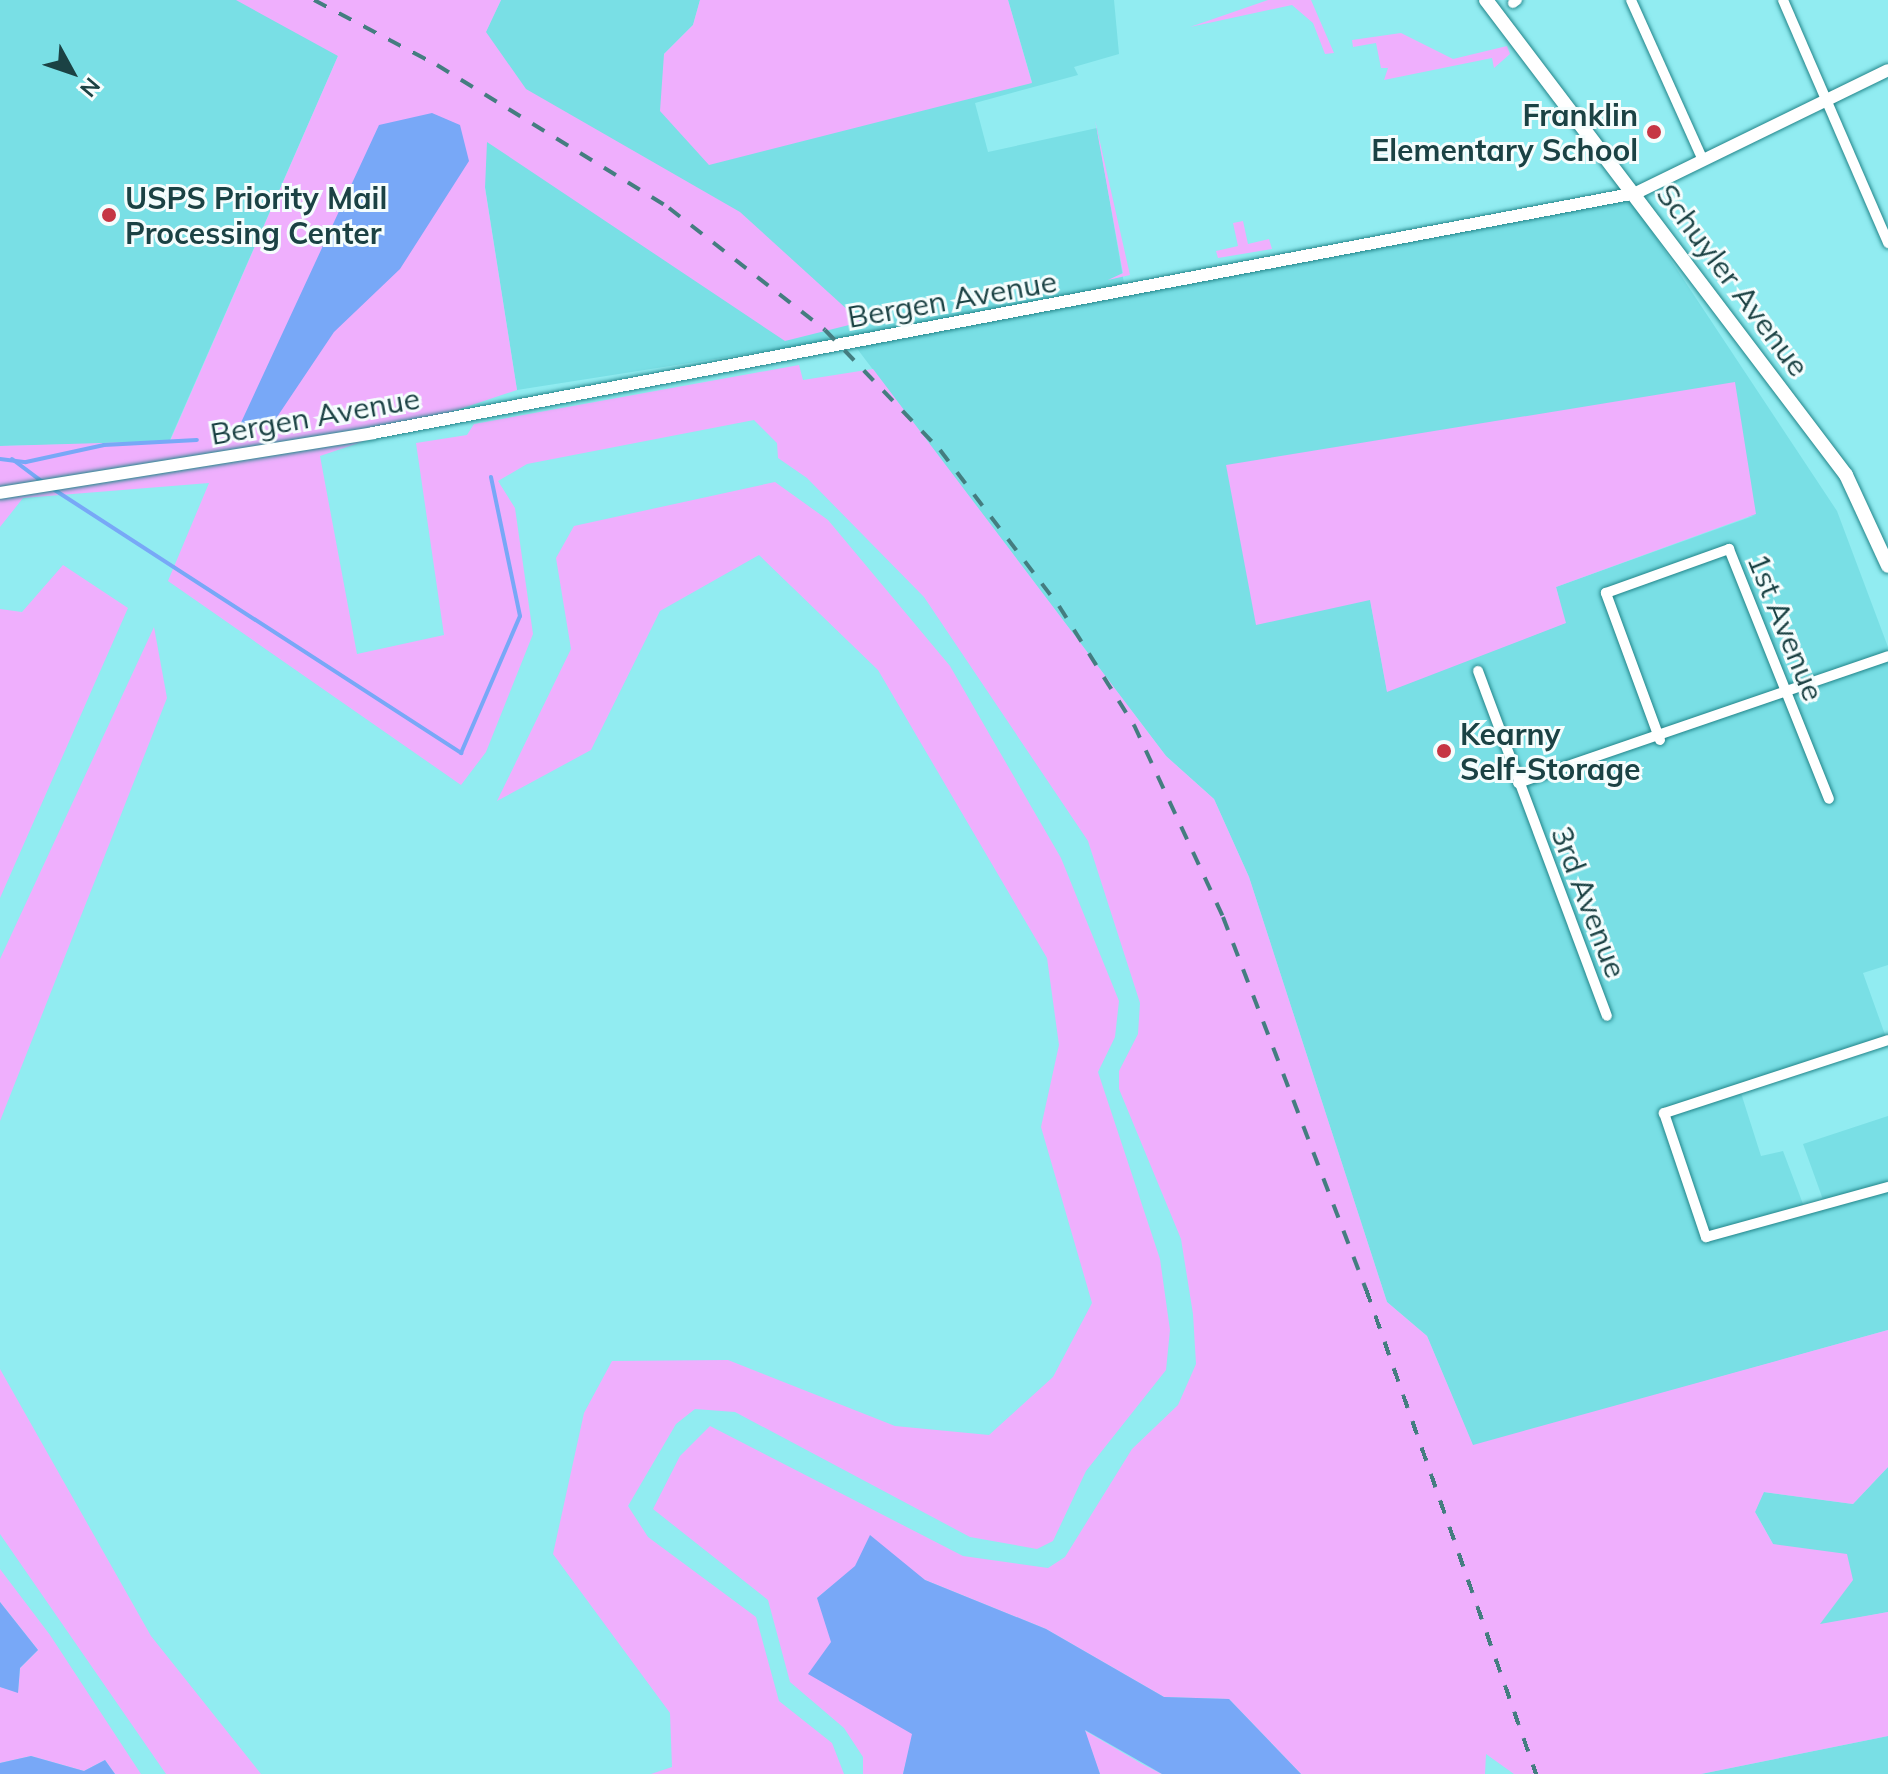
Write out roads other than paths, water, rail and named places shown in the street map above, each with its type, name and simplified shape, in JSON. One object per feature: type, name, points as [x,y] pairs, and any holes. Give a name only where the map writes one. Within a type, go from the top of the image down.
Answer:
[{"type":"main road","name":"Schuyler Avenue","points":[[1486,0],[1636,193],[1846,475],[1888,566]]},
{"type":"street","points":[[1631,0],[1703,160]]},
{"type":"street","points":[[1783,0],[1888,243]]},
{"type":"street","name":"Bergen Avenue","points":[[0,493],[36,492],[69,486],[1636,193],[1888,70]]},
{"type":"street","name":"1st Avenue","points":[[1660,740],[1606,593],[1729,549],[1829,799]]},
{"type":"street","points":[[1518,783],[1660,740],[1888,656]]},
{"type":"street","name":"3rd Avenue","points":[[1478,671],[1607,1016]]},
{"type":"street","points":[[1888,1040],[1664,1113],[1706,1237],[1888,1187]]},
{"type":"waterway","points":[[0,459],[26,462],[104,445],[197,440]]},
{"type":"waterway","points":[[12,459],[43,482]]},
{"type":"waterway","points":[[50,487],[461,753],[520,616],[491,477]]},
{"type":"railway","points":[[314,0],[437,65],[669,208],[825,330],[940,450],[1059,606],[1134,725],[1223,917],[1366,1289],[1536,1774]]},
{"type":"place","name":"Franklin Elementary School","points":[[1654,132]]},
{"type":"place","name":"USPS Priority Mail Processing Center","points":[[109,215]]},
{"type":"place","name":"Kearny Self-Storage","points":[[1444,751]]}]
